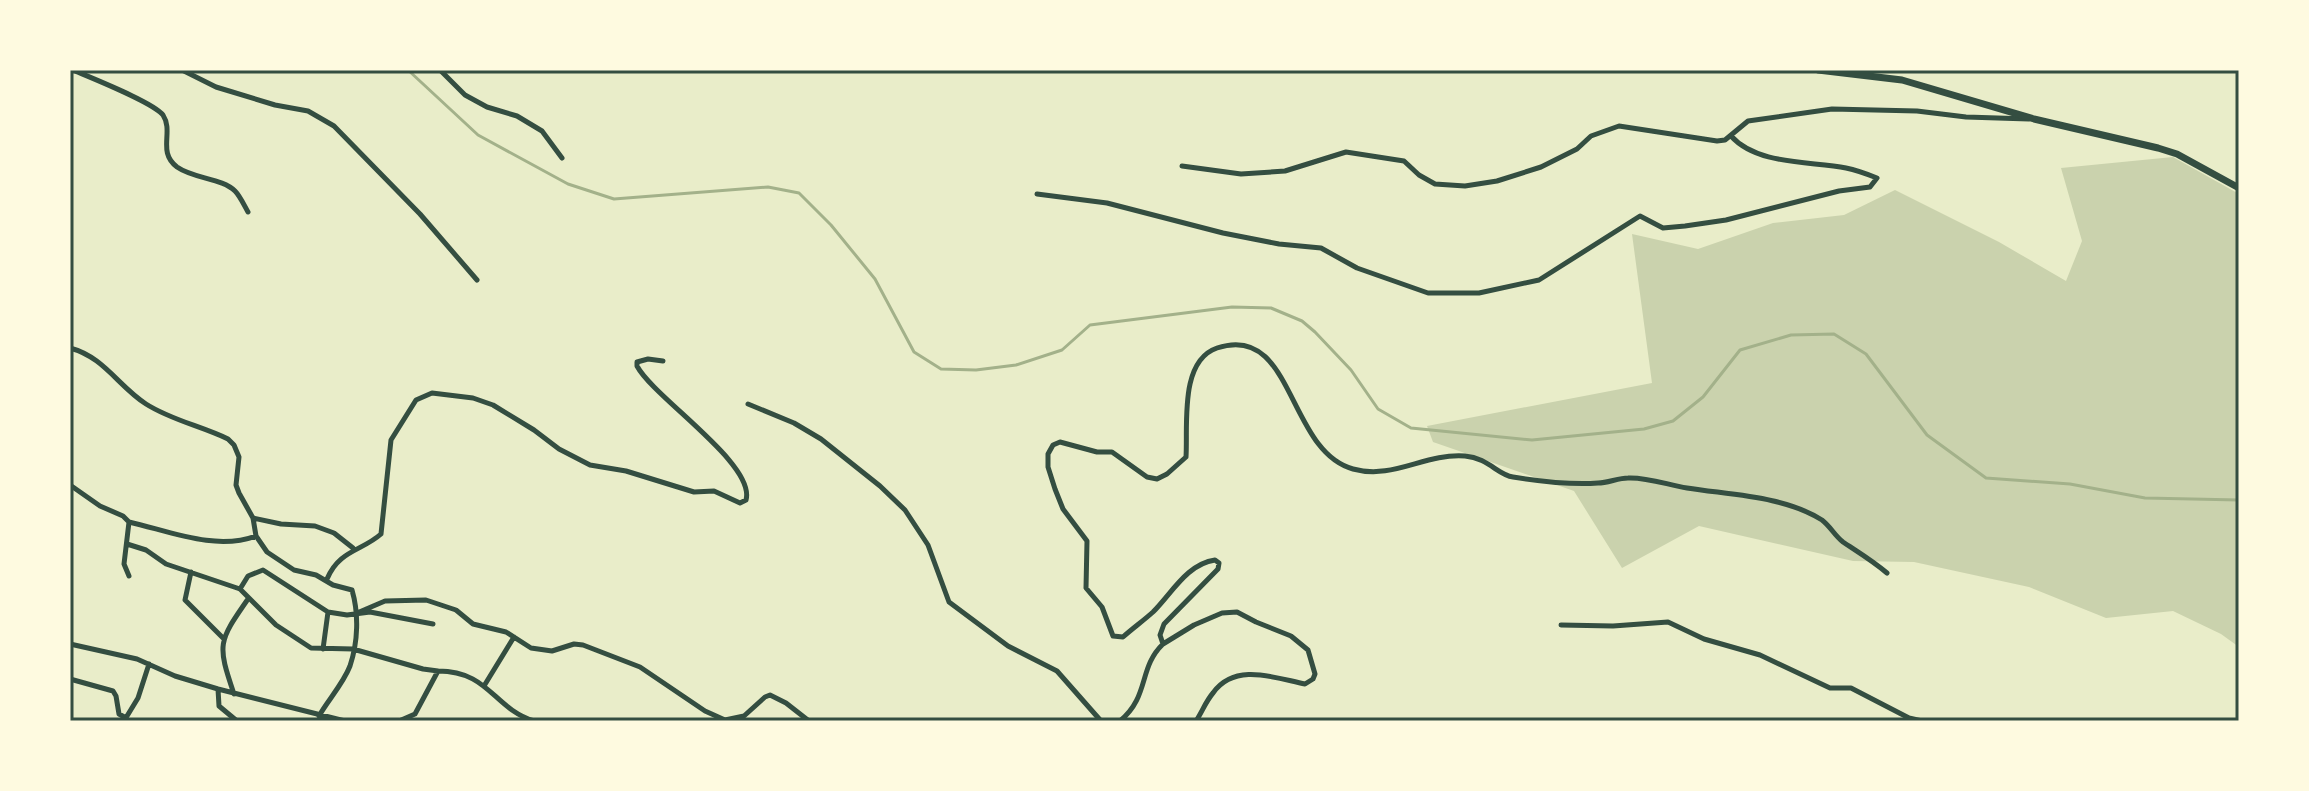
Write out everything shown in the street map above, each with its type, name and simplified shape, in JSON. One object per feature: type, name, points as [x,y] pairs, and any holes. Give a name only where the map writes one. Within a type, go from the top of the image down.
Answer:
[{"type":"street","points":[[73,70],[157,109],[166,123],[165,149],[171,161],[196,177],[229,186],[248,212]]},
{"type":"street","points":[[182,70],[216,87],[275,105],[308,111],[334,126],[420,214],[477,280]]},
{"type":"street","points":[[440,70],[465,95],[487,107],[517,116],[542,131],[562,158]]},
{"type":"street","points":[[1818,70],[1902,80],[2034,119],[2177,154],[2239,188]]},
{"type":"street","points":[[1182,166],[1241,174],[1285,171],[1346,152],[1404,161],[1435,184],[1465,186],[1497,181],[1541,167],[1577,149],[1591,136],[1619,126],[1717,141],[1731,136],[1748,121],[1832,109],[2034,119]]},
{"type":"street","points":[[1037,194],[1107,203],[1223,233],[1279,244],[1321,248],[1357,268],[1428,293],[1479,293],[1539,280],[1640,216],[1663,228],[1698,224],[1839,191],[1870,187],[1877,178],[1850,168],[1761,155],[1740,146],[1731,136]]},
{"type":"street","points":[[1163,644],[1160,635],[1164,624],[1218,569],[1219,563],[1209,561],[1185,575],[1154,610],[1123,637],[1113,636],[1102,607],[1086,588],[1087,541],[1063,509],[1048,467],[1048,454],[1053,445],[1060,442],[1097,452],[1112,452],[1147,477],[1157,479],[1167,474],[1186,457],[1188,389],[1202,358],[1217,348],[1244,344],[1254,348],[1276,369],[1317,444],[1338,463],[1353,469],[1393,472],[1431,457],[1468,456],[1487,461],[1509,477],[1598,483],[1629,478],[1761,499],[1794,508],[1823,521],[1841,540],[1887,573]]},
{"type":"street","points":[[70,348],[98,360],[133,395],[153,409],[228,439],[239,457],[237,489],[253,518],[256,536],[267,552],[286,566],[352,590],[357,613],[349,667],[319,716]]},
{"type":"street","points":[[327,579],[330,570],[353,548],[381,534],[391,440],[416,400],[432,393],[473,398],[493,405],[559,449],[590,465],[626,471],[694,492],[714,491],[740,503],[747,496],[748,489],[742,477],[691,419],[657,389],[637,366],[641,359],[663,361]]},
{"type":"street","points":[[748,404],[794,423],[821,439],[880,486],[905,510],[928,545],[949,602],[1008,646],[1057,671],[1101,721]]},
{"type":"street","points":[[70,485],[129,522],[180,537],[212,540],[256,536]]},
{"type":"street","points":[[253,518],[315,526],[334,533],[353,548]]},
{"type":"street","points":[[129,522],[124,564],[129,576]]},
{"type":"street","points":[[127,544],[146,550],[166,564],[240,589],[296,640],[311,648],[353,649],[423,669],[466,673],[534,721]]},
{"type":"street","points":[[240,589],[248,576],[263,570],[328,612],[347,615],[370,612],[433,624]]},
{"type":"street","points":[[191,571],[185,600],[223,638]]},
{"type":"street","points":[[234,694],[221,648],[223,638],[248,599]]},
{"type":"street","points":[[357,613],[385,601],[426,600],[456,610],[473,624],[506,632],[531,648],[552,651],[574,644],[640,667],[705,711],[725,720],[744,716],[770,695],[809,721]]},
{"type":"street","points":[[323,649],[328,612]]},
{"type":"street","points":[[1120,721],[1139,701],[1153,653],[1194,625],[1222,613],[1237,612],[1291,636],[1308,650],[1315,674],[1309,682],[1305,684],[1268,675],[1247,674],[1228,680],[1214,690],[1196,721]]},
{"type":"street","points":[[1561,625],[1613,626],[1668,622],[1704,639],[1760,655],[1830,688],[1851,688],[1909,718],[1922,721]]},
{"type":"street","points":[[484,686],[514,637]]},
{"type":"street","points":[[70,644],[149,664],[175,676],[234,694],[345,721]]},
{"type":"street","points":[[70,679],[113,691],[119,714],[125,720],[138,698],[149,664]]},
{"type":"street","points":[[399,721],[414,718],[438,671]]},
{"type":"street","points":[[218,689],[219,706],[237,721]]},
{"type":"green space","points":[[2173,157],[2239,194],[2239,647],[2221,634],[2173,611],[2106,618],[2029,587],[1914,562],[1853,561],[1699,526],[1622,568],[1574,491],[1433,442],[1427,426],[1652,383],[1632,234],[1698,249],[1773,223],[1844,215],[1895,190],[1999,242],[2066,281],[2082,241],[2061,168]]},
{"type":"waterway","points":[[408,70],[478,135],[568,184],[614,199],[768,187],[799,193],[831,225],[875,279],[914,352],[941,369],[976,370],[1016,365],[1062,350],[1090,325],[1232,307],[1271,308],[1302,321],[1315,332],[1351,370],[1378,409],[1411,428],[1532,440],[1644,429],[1673,421],[1703,397],[1740,350],[1791,335],[1834,334],[1866,354],[1927,435],[1986,478],[2070,484],[2145,498],[2239,500]]}]
